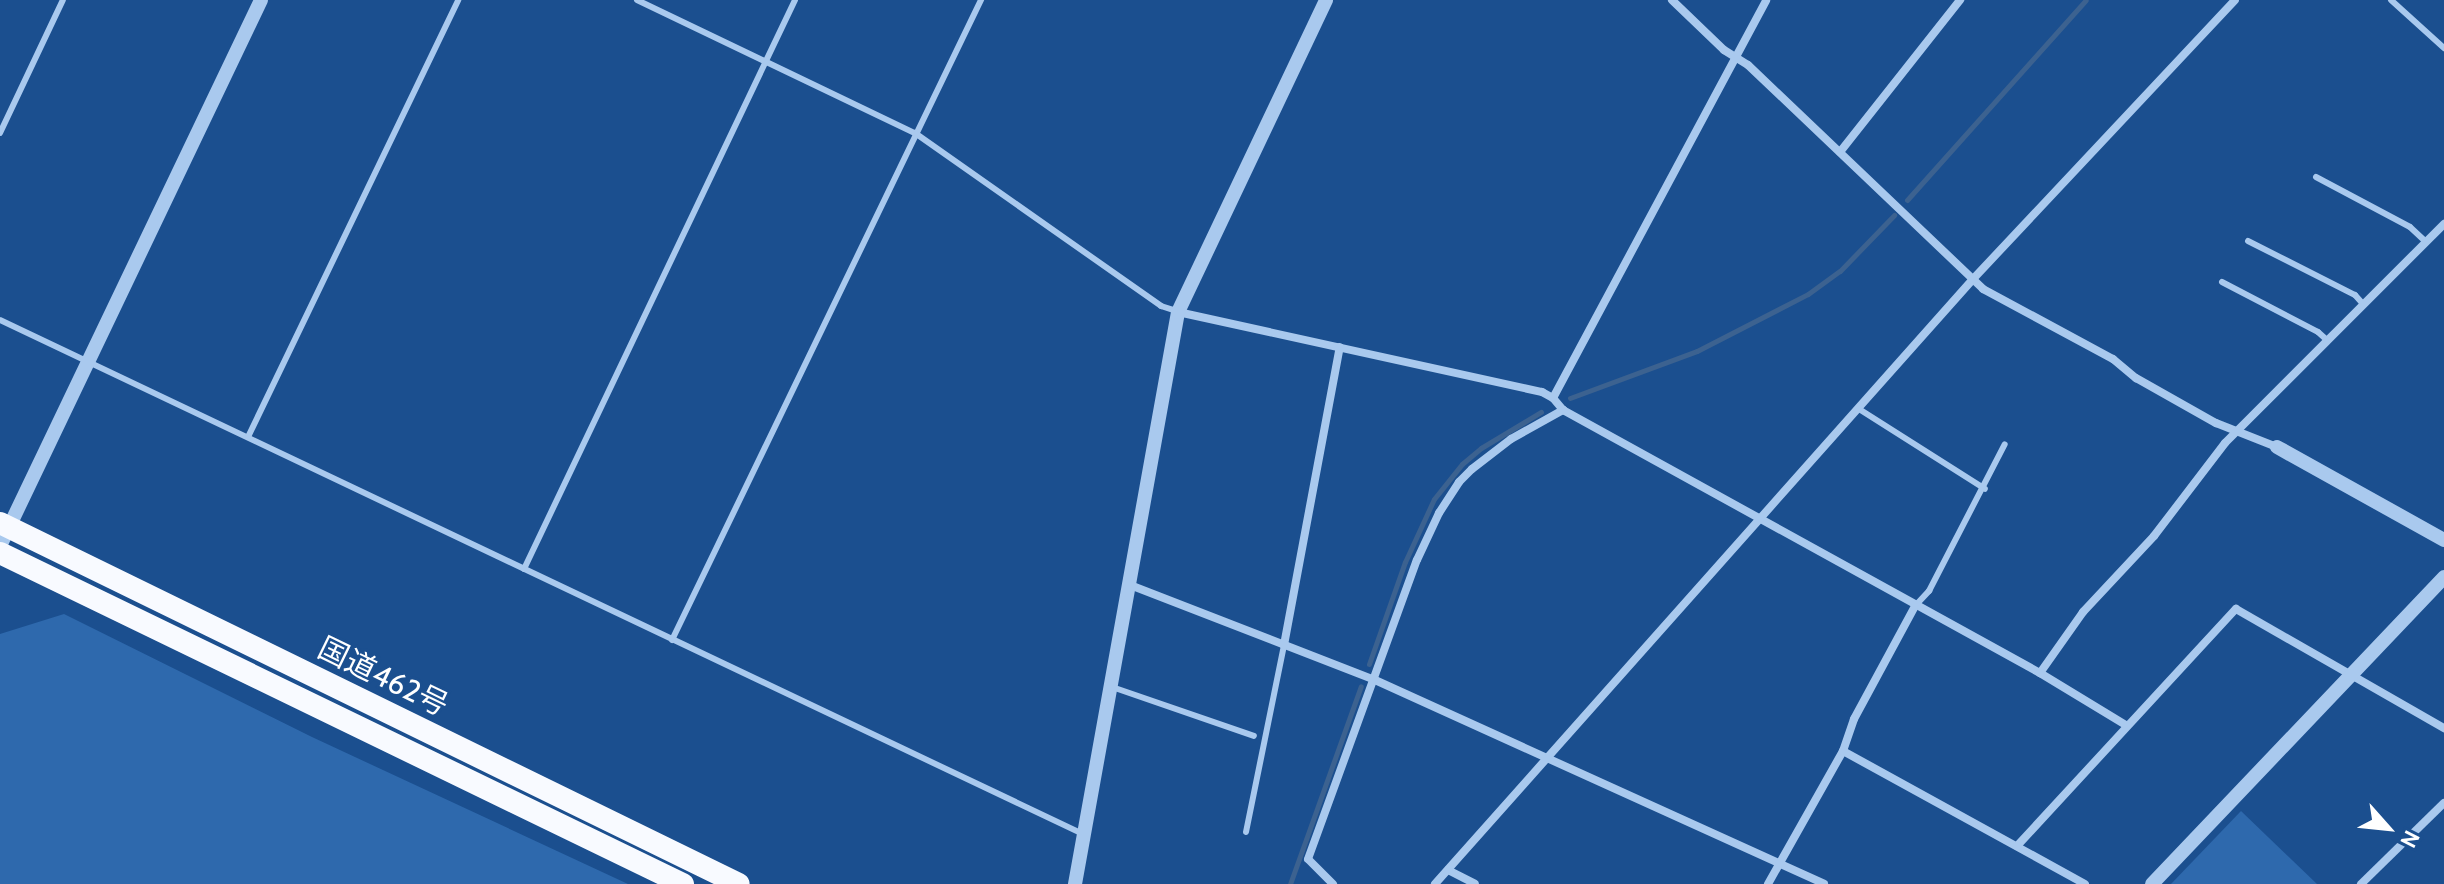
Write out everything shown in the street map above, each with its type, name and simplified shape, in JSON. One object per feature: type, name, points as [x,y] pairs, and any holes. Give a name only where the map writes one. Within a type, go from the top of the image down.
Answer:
[{"type":"highway","name":"国道462号","points":[[3,532],[739,884]]},
{"type":"highway","name":"国道462号","points":[[0,553],[683,884]]},
{"type":"street","points":[[3,532],[89,361],[261,0]]},
{"type":"street","points":[[1075,884],[1178,312],[1326,0]]},
{"type":"street","points":[[1672,0],[1840,152],[1983,289],[2113,359],[2136,378],[2237,431],[2277,447],[2444,540]]},
{"type":"street","points":[[1553,398],[1766,0]]},
{"type":"street","points":[[1840,152],[1960,0]]},
{"type":"street","points":[[1435,884],[1974,278],[2235,0]]},
{"type":"street","points":[[2040,673],[2083,612],[2154,536],[2237,431],[2444,224]]},
{"type":"street","points":[[1178,312],[1542,392],[1553,398],[1563,410],[2040,673],[2126,725]]},
{"type":"street","points":[[1284,645],[1340,347]]},
{"type":"street","points":[[1333,884],[1308,859],[1417,560],[1447,497],[1488,456],[1563,410]]},
{"type":"street","points":[[2152,884],[2444,577]]},
{"type":"street","points":[[1130,585],[1375,680],[1824,884]]},
{"type":"street","points":[[1768,884],[1843,751],[1854,719],[1915,606]]},
{"type":"street","points":[[2017,846],[2236,609],[2444,728]]},
{"type":"street","points":[[1843,751],[2085,884]]},
{"type":"street","points":[[2361,884],[2444,803]]},
{"type":"street","points":[[1448,870],[1475,884]]},
{"type":"lane","points":[[0,133],[63,0]]},
{"type":"lane","points":[[248,437],[458,0]]},
{"type":"lane","points":[[637,0],[915,133],[1161,306],[1178,312]]},
{"type":"lane","points":[[524,569],[795,0]]},
{"type":"lane","points":[[672,640],[981,0]]},
{"type":"lane","points":[[2391,0],[2444,48]]},
{"type":"lane","points":[[2316,177],[2410,227],[2426,242]]},
{"type":"lane","points":[[2248,241],[2355,295],[2363,304]]},
{"type":"lane","points":[[2222,282],[2318,332],[2327,340]]},
{"type":"lane","points":[[0,320],[1067,830],[1086,835]]},
{"type":"lane","points":[[1859,409],[1985,489]]},
{"type":"lane","points":[[1915,606],[1929,591],[1985,489],[2005,444]]},
{"type":"lane","points":[[1246,832],[1284,645]]},
{"type":"lane","points":[[1112,687],[1254,736]]},
{"type":"shaded area","points":[[64,614],[312,737],[628,884],[0,884],[0,634]]},
{"type":"shaded area","points":[[2241,811],[2317,884],[2171,884]]},
{"type":"waterway","points":[[1907,200],[2086,0]]},
{"type":"waterway","points":[[1570,398],[1697,351],[1808,294],[1840,271],[1894,215]]},
{"type":"waterway","points":[[1369,664],[1405,562],[1434,499],[1462,464],[1481,448],[1541,412]]},
{"type":"waterway","points":[[1290,884],[1361,686]]}]
